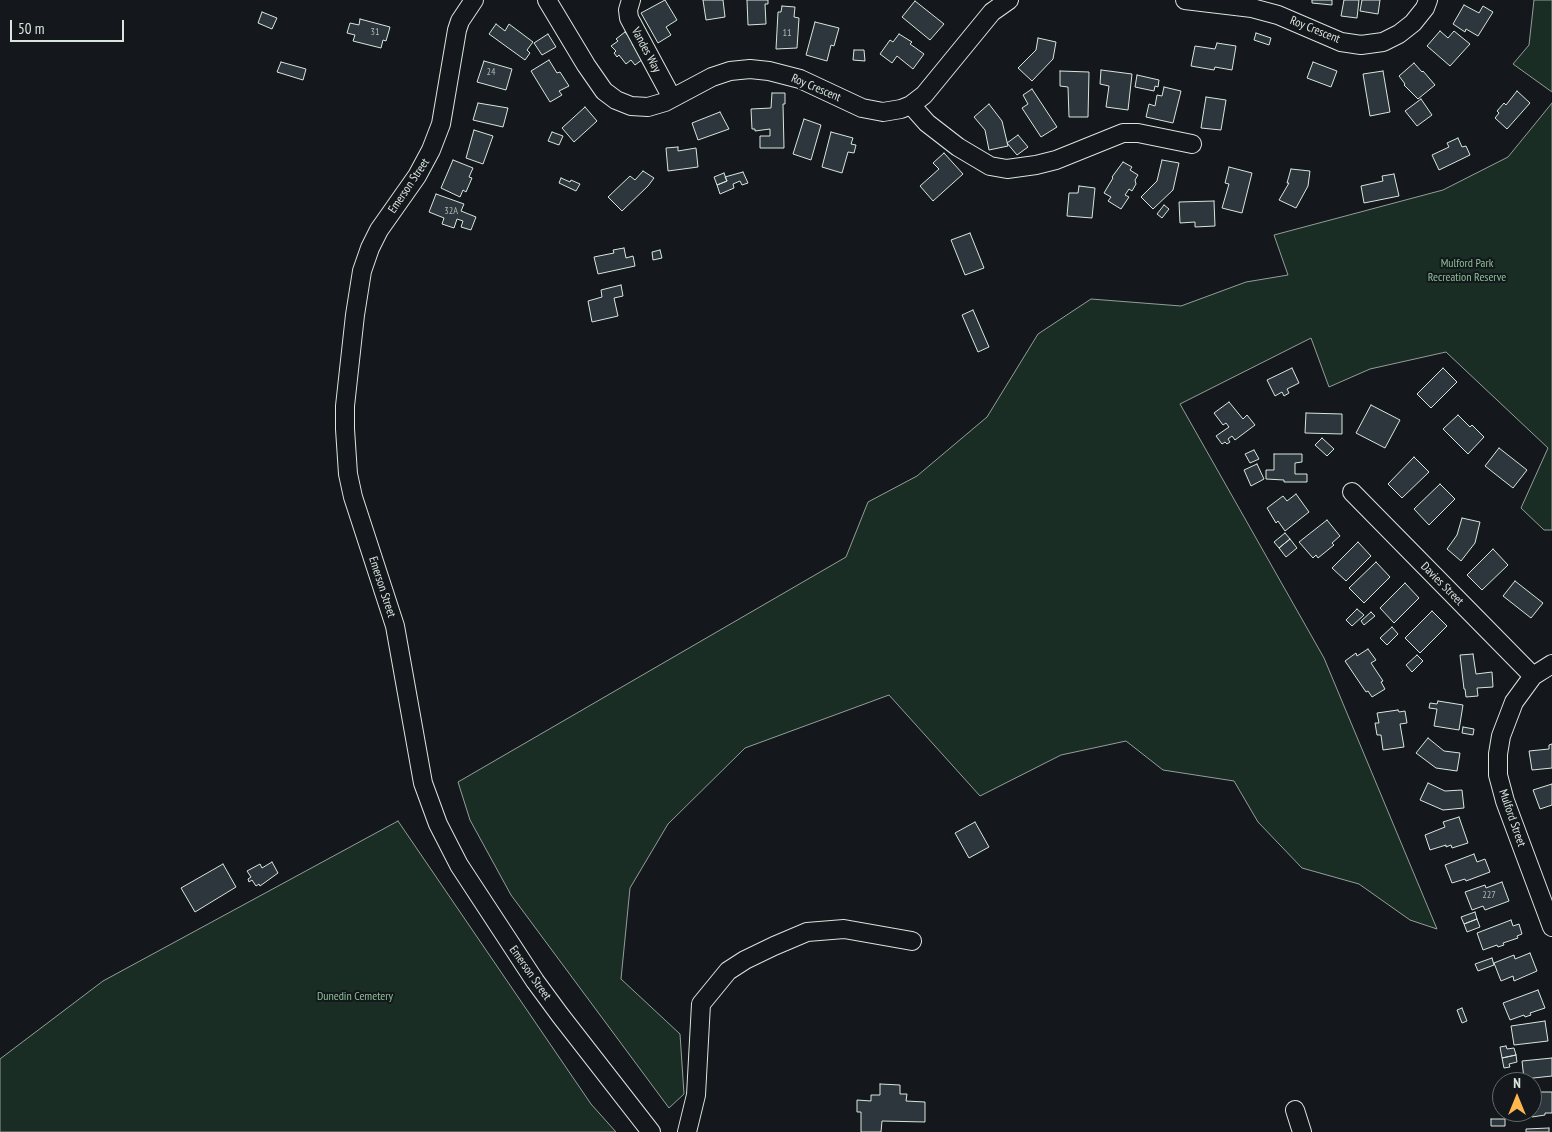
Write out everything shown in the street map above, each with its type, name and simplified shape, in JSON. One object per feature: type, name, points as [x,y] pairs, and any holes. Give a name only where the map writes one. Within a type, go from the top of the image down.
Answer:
[{"type":"street","name":"Emerson Street","points":[[474,0],[460,21],[457,30],[441,124],[431,150],[417,176],[379,230],[362,271],[354,322],[345,406],[348,474],[359,518],[395,626],[423,783],[438,824],[459,865],[530,973],[560,1015],[651,1132]]},
{"type":"street","name":"Roy Crescent","points":[[547,0],[604,91],[616,100],[631,106],[648,107],[665,102],[712,77],[730,71],[750,69],[769,71],[800,79],[873,112],[892,112],[911,105],[924,96],[992,12],[1009,0]]},
{"type":"street","name":"Vandes Way","points":[[631,0],[628,10],[629,18],[672,98]]},
{"type":"street","name":"Roy Crescent","points":[[1185,0],[1252,8],[1278,15],[1341,42],[1361,45],[1383,42],[1399,34],[1425,8],[1428,0]]},
{"type":"street","points":[[911,105],[927,123],[958,147],[990,166],[1007,169],[1036,166],[1056,160],[1123,133],[1138,133],[1192,144]]},
{"type":"street","name":"Davies Street","points":[[1352,492],[1533,676]]},
{"type":"street","name":"Mulford Street","points":[[1550,917],[1504,801],[1498,775],[1498,754],[1503,730],[1514,702],[1533,676],[1552,664]]},
{"type":"street","points":[[687,1132],[696,1094],[701,1004],[728,971],[745,960],[807,932],[844,929],[912,942]]},
{"type":"street","points":[[1295,1110],[1302,1132]]},
{"type":"green space","points":[[1534,0],[1552,0],[1552,92],[1513,64],[1529,45]]},
{"type":"green space","name":"Mulford Park Recreation Reserve","points":[[1552,103],[1552,530],[1544,530],[1521,508],[1548,448],[1446,352],[1370,369],[1329,387],[1311,338],[1180,404],[1324,658],[1437,929],[1410,920],[1359,884],[1302,868],[1258,822],[1234,781],[1163,770],[1126,741],[1061,755],[980,796],[889,695],[745,748],[668,824],[630,888],[621,979],[680,1034],[684,1094],[669,1108],[511,895],[470,820],[458,782],[846,557],[868,502],[917,476],[987,417],[1038,334],[1091,299],[1181,306],[1246,282],[1288,275],[1274,235],[1443,190],[1508,157]]},
{"type":"green space","name":"Dunedin Cemetery","points":[[398,821],[591,1104],[616,1132],[0,1132],[0,1059],[103,981]]},
{"type":"building","points":[[665,0],[677,20],[666,27],[671,35],[658,43],[641,13]]},
{"type":"building","points":[[703,0],[723,0],[725,17],[706,20]]},
{"type":"building","points":[[747,0],[768,0],[768,4],[765,4],[766,24],[748,25]]},
{"type":"building","points":[[1312,0],[1332,0],[1332,5],[1312,3]]},
{"type":"building","points":[[1344,0],[1359,0],[1357,18],[1341,16]]},
{"type":"building","points":[[1362,0],[1380,0],[1378,14],[1360,11]]},
{"type":"building","points":[[915,1],[944,24],[930,40],[902,17]]},
{"type":"building","points":[[1464,5],[1479,13],[1483,6],[1493,12],[1478,36],[1466,29],[1465,32],[1453,24]]},
{"type":"building","points":[[782,6],[795,7],[794,17],[799,18],[797,48],[776,49],[778,12],[781,12]]},
{"type":"building","points":[[262,12],[277,18],[272,29],[258,23]]},
{"type":"building","points":[[360,19],[390,27],[386,41],[383,40],[381,48],[353,41],[355,35],[347,33],[350,23],[359,25]]},
{"type":"building","points":[[815,22],[839,28],[834,46],[831,45],[827,61],[806,55]]},
{"type":"building","points":[[496,24],[505,31],[509,24],[533,42],[527,50],[530,53],[525,60],[489,34]]},
{"type":"building","points":[[1440,31],[1448,38],[1454,31],[1470,44],[1450,66],[1427,46]]},
{"type":"building","points":[[625,32],[643,59],[635,65],[631,60],[626,64],[619,55],[617,57],[614,53],[616,51],[611,46]]},
{"type":"building","points":[[1256,33],[1271,38],[1269,45],[1254,40]]},
{"type":"building","points":[[548,34],[556,47],[542,55],[534,43]]},
{"type":"building","points":[[899,34],[912,42],[910,44],[924,54],[913,69],[897,56],[892,63],[880,54],[890,40],[893,42]]},
{"type":"building","points":[[1038,38],[1056,42],[1053,59],[1032,81],[1018,68],[1036,50]]},
{"type":"building","points":[[1217,43],[1236,46],[1232,70],[1215,67],[1214,70],[1191,66],[1195,46],[1215,49]]},
{"type":"building","points":[[854,50],[864,50],[865,61],[853,60]]},
{"type":"building","points":[[549,60],[557,73],[560,72],[569,86],[559,91],[562,95],[550,102],[531,71]]},
{"type":"building","points":[[484,61],[512,69],[506,90],[477,82]]},
{"type":"building","points":[[281,62],[306,69],[303,80],[277,72]]},
{"type":"building","points":[[1313,62],[1337,71],[1331,87],[1307,78]]},
{"type":"building","points":[[1414,63],[1435,85],[1418,99],[1404,85],[1399,76]]},
{"type":"building","points":[[1101,70],[1132,74],[1128,110],[1106,107],[1109,86],[1100,84]]},
{"type":"building","points":[[1060,71],[1089,72],[1088,117],[1069,117],[1068,87],[1060,86]]},
{"type":"building","points":[[1383,71],[1390,112],[1370,116],[1363,74]]},
{"type":"building","points":[[1137,75],[1159,80],[1158,87],[1155,86],[1154,91],[1135,87]]},
{"type":"building","points":[[1164,87],[1181,91],[1173,123],[1146,117],[1149,104],[1155,106],[1157,95],[1162,96]]},
{"type":"building","points":[[1032,89],[1057,127],[1041,137],[1022,108],[1028,104],[1023,95]]},
{"type":"building","points":[[1517,91],[1530,103],[1507,129],[1495,118],[1499,113],[1497,111],[1504,103],[1506,105]]},
{"type":"building","points":[[772,93],[785,93],[785,104],[783,104],[784,148],[760,148],[760,136],[770,136],[770,129],[755,131],[755,129],[752,129],[751,109],[771,108]]},
{"type":"building","points":[[1206,97],[1226,100],[1221,130],[1201,128]]},
{"type":"building","points":[[1421,99],[1432,115],[1417,126],[1405,111]]},
{"type":"building","points":[[478,103],[508,108],[503,127],[473,120]]},
{"type":"building","points":[[989,104],[1002,121],[1008,146],[989,150],[985,130],[974,117]]},
{"type":"building","points":[[585,107],[597,121],[574,142],[562,128]]},
{"type":"building","points":[[720,112],[729,129],[698,140],[692,123]]},
{"type":"building","points":[[804,119],[821,125],[811,160],[793,154]]},
{"type":"building","points":[[474,130],[493,136],[483,164],[466,158]]},
{"type":"building","points":[[552,132],[563,136],[559,145],[548,141]]},
{"type":"building","points":[[831,132],[853,138],[851,144],[856,145],[854,153],[848,152],[842,173],[822,167]]},
{"type":"building","points":[[1018,135],[1028,147],[1017,155],[1007,143]]},
{"type":"building","points":[[1458,138],[1462,147],[1466,146],[1470,155],[1439,170],[1432,155],[1449,147],[1447,143]]},
{"type":"building","points":[[678,147],[678,151],[696,148],[698,167],[668,171],[666,148]]},
{"type":"building","points":[[944,153],[963,174],[933,201],[920,186],[939,169],[933,163]]},
{"type":"building","points":[[453,160],[473,168],[469,177],[472,178],[466,192],[463,190],[460,197],[441,188]]},
{"type":"building","points":[[1162,160],[1179,163],[1173,190],[1153,209],[1141,197],[1157,181]]},
{"type":"building","points":[[1123,162],[1132,167],[1130,170],[1138,175],[1132,191],[1129,189],[1125,195],[1129,197],[1121,209],[1108,201],[1111,197],[1104,193],[1112,177]]},
{"type":"building","points":[[1229,167],[1252,173],[1242,213],[1222,208],[1229,184],[1225,183]]},
{"type":"building","points":[[1291,169],[1310,171],[1308,186],[1296,208],[1279,200],[1289,183],[1287,183]]},
{"type":"building","points":[[643,171],[654,178],[622,211],[608,197],[630,176],[635,180]]},
{"type":"building","points":[[743,172],[748,183],[742,185],[740,181],[733,184],[734,188],[720,194],[717,185],[727,181],[725,177]]},
{"type":"building","points":[[724,173],[727,181],[717,185],[714,177]]},
{"type":"building","points":[[1394,174],[1399,196],[1364,203],[1361,186],[1383,181],[1382,176]]},
{"type":"building","points":[[561,178],[580,184],[576,191],[559,183]]},
{"type":"building","points":[[1079,186],[1095,188],[1092,218],[1067,216],[1069,193],[1078,193]]},
{"type":"building","points":[[436,194],[464,204],[461,211],[476,217],[471,230],[461,227],[463,221],[457,219],[454,228],[442,224],[444,218],[429,212]]},
{"type":"building","points":[[1214,201],[1215,226],[1195,227],[1195,222],[1180,223],[1179,202]]},
{"type":"building","points":[[1164,205],[1169,209],[1162,218],[1157,214]]},
{"type":"building","points":[[970,233],[984,268],[965,275],[951,240]]},
{"type":"building","points":[[624,248],[626,258],[633,256],[635,266],[598,274],[594,257],[614,253],[613,250]]},
{"type":"building","points":[[660,250],[662,258],[653,260],[652,252]]},
{"type":"building","points":[[621,285],[623,296],[614,298],[618,316],[592,322],[588,301],[602,297],[601,290]]},
{"type":"building","points":[[973,310],[989,347],[978,352],[962,315]]},
{"type":"building","points":[[1292,368],[1299,383],[1287,389],[1289,393],[1284,396],[1282,392],[1275,396],[1267,380]]},
{"type":"building","points":[[1443,368],[1457,382],[1431,408],[1417,394]]},
{"type":"building","points":[[1229,402],[1243,419],[1247,415],[1255,425],[1235,440],[1232,436],[1228,439],[1230,442],[1222,444],[1216,436],[1229,427],[1226,423],[1223,425],[1214,413]]},
{"type":"building","points":[[1371,405],[1400,420],[1385,448],[1356,433]]},
{"type":"building","points":[[1306,413],[1342,414],[1342,434],[1305,433]]},
{"type":"building","points":[[1458,415],[1484,437],[1468,454],[1443,429]]},
{"type":"building","points":[[1322,438],[1334,449],[1327,456],[1315,445]]},
{"type":"building","points":[[1499,448],[1527,470],[1513,488],[1485,466]]},
{"type":"building","points":[[1254,450],[1259,459],[1250,463],[1245,454]]},
{"type":"building","points":[[1274,454],[1302,454],[1302,462],[1295,463],[1295,474],[1307,474],[1307,482],[1284,482],[1284,480],[1266,479],[1266,470],[1274,470]]},
{"type":"building","points":[[1414,457],[1429,472],[1402,498],[1388,484]]},
{"type":"building","points":[[1257,464],[1264,479],[1251,486],[1244,470]]},
{"type":"building","points":[[1440,484],[1455,499],[1429,525],[1414,509]]},
{"type":"building","points":[[1296,494],[1309,512],[1285,531],[1278,521],[1276,523],[1267,508],[1283,496],[1287,501]]},
{"type":"building","points":[[1462,518],[1480,522],[1475,543],[1461,561],[1447,549],[1457,535]]},
{"type":"building","points":[[1327,520],[1340,536],[1332,543],[1334,545],[1318,558],[1316,555],[1313,558],[1299,542]]},
{"type":"building","points":[[1285,533],[1290,539],[1279,548],[1274,542]]},
{"type":"building","points":[[1290,539],[1297,548],[1286,557],[1279,548]]},
{"type":"building","points":[[1358,542],[1371,556],[1346,581],[1332,568]]},
{"type":"building","points":[[1493,549],[1508,565],[1482,590],[1467,575]]},
{"type":"building","points":[[1376,562],[1390,577],[1364,603],[1349,588]]},
{"type":"building","points":[[1515,581],[1543,603],[1531,618],[1503,596]]},
{"type":"building","points":[[1405,583],[1419,598],[1394,623],[1380,608]]},
{"type":"building","points":[[1357,609],[1364,615],[1352,626],[1346,620]]},
{"type":"building","points":[[1432,611],[1447,626],[1420,653],[1405,638]]},
{"type":"building","points":[[1371,612],[1375,616],[1364,625],[1361,621]]},
{"type":"building","points":[[1392,627],[1398,634],[1387,645],[1380,638]]},
{"type":"building","points":[[1368,649],[1376,660],[1371,663],[1383,681],[1381,682],[1385,689],[1372,697],[1368,691],[1366,692],[1345,661],[1356,653],[1357,656]]},
{"type":"building","points":[[1473,654],[1476,674],[1492,672],[1493,687],[1477,688],[1478,696],[1466,697],[1460,655]]},
{"type":"building","points":[[1417,655],[1423,661],[1412,672],[1406,665]]},
{"type":"building","points":[[1438,701],[1463,705],[1459,730],[1434,726],[1437,709],[1429,708],[1430,703],[1437,704]]},
{"type":"building","points":[[1398,710],[1399,712],[1405,711],[1407,723],[1400,724],[1404,747],[1383,750],[1381,735],[1377,735],[1375,723],[1379,723],[1377,713]]},
{"type":"building","points":[[1463,727],[1474,729],[1473,735],[1462,733]]},
{"type":"building","points":[[1428,738],[1444,751],[1460,753],[1457,771],[1436,768],[1416,753]]},
{"type":"building","points":[[1552,744],[1552,768],[1532,770],[1529,751],[1549,749],[1549,745]]},
{"type":"building","points":[[1428,783],[1445,791],[1462,790],[1464,808],[1443,810],[1420,800]]},
{"type":"building","points":[[1552,784],[1552,805],[1540,809],[1533,790]]},
{"type":"building","points":[[1459,817],[1468,843],[1452,848],[1451,845],[1446,847],[1446,845],[1430,850],[1425,835],[1445,827],[1443,822]]},
{"type":"building","points":[[975,822],[989,847],[969,858],[955,833]]},
{"type":"building","points":[[1474,854],[1477,862],[1485,859],[1490,872],[1466,881],[1465,879],[1452,883],[1445,865]]},
{"type":"building","points":[[272,862],[278,873],[260,886],[259,884],[256,886],[252,880],[249,882],[248,879],[251,877],[247,871],[260,864],[262,868]]},
{"type":"building","points":[[223,864],[236,887],[195,912],[181,888]]},
{"type":"building","points":[[1502,882],[1509,901],[1485,910],[1483,906],[1472,910],[1465,892],[1485,885],[1486,888]]},
{"type":"building","points":[[1475,912],[1477,919],[1464,924],[1461,917]]},
{"type":"building","points":[[1477,919],[1480,927],[1467,932],[1464,924]]},
{"type":"building","points":[[1511,920],[1513,926],[1519,924],[1522,934],[1517,936],[1518,938],[1503,943],[1504,945],[1498,947],[1497,945],[1483,950],[1477,933]]},
{"type":"building","points":[[1530,953],[1537,971],[1514,981],[1513,976],[1501,981],[1494,963],[1514,955],[1515,959]]},
{"type":"building","points":[[1492,958],[1494,965],[1478,971],[1475,964]]},
{"type":"building","points":[[1538,990],[1545,1008],[1530,1013],[1531,1015],[1525,1017],[1524,1015],[1510,1020],[1503,1003]]},
{"type":"building","points":[[1462,1008],[1467,1021],[1462,1023],[1457,1010]]},
{"type":"building","points":[[1545,1021],[1548,1041],[1514,1045],[1511,1026]]},
{"type":"building","points":[[1506,1046],[1507,1049],[1514,1048],[1516,1055],[1502,1058],[1500,1047]]},
{"type":"building","points":[[1516,1055],[1517,1062],[1509,1064],[1510,1067],[1504,1068],[1502,1058]]},
{"type":"building","points":[[1552,1058],[1552,1076],[1542,1077],[1542,1072],[1523,1072],[1522,1061]]},
{"type":"building","points":[[880,1084],[900,1085],[900,1094],[907,1094],[906,1101],[925,1102],[925,1122],[882,1121],[881,1132],[861,1132],[861,1112],[857,1112],[857,1100],[871,1101],[871,1095],[880,1095]]},
{"type":"building","points":[[1542,1092],[1552,1092],[1552,1113],[1545,1113],[1545,1115],[1542,1115]]},
{"type":"building","points":[[1491,1119],[1492,1122],[1505,1122],[1505,1126],[1491,1126]]},
{"type":"building","points":[[1549,1128],[1549,1132],[1526,1132],[1526,1129]]}]
